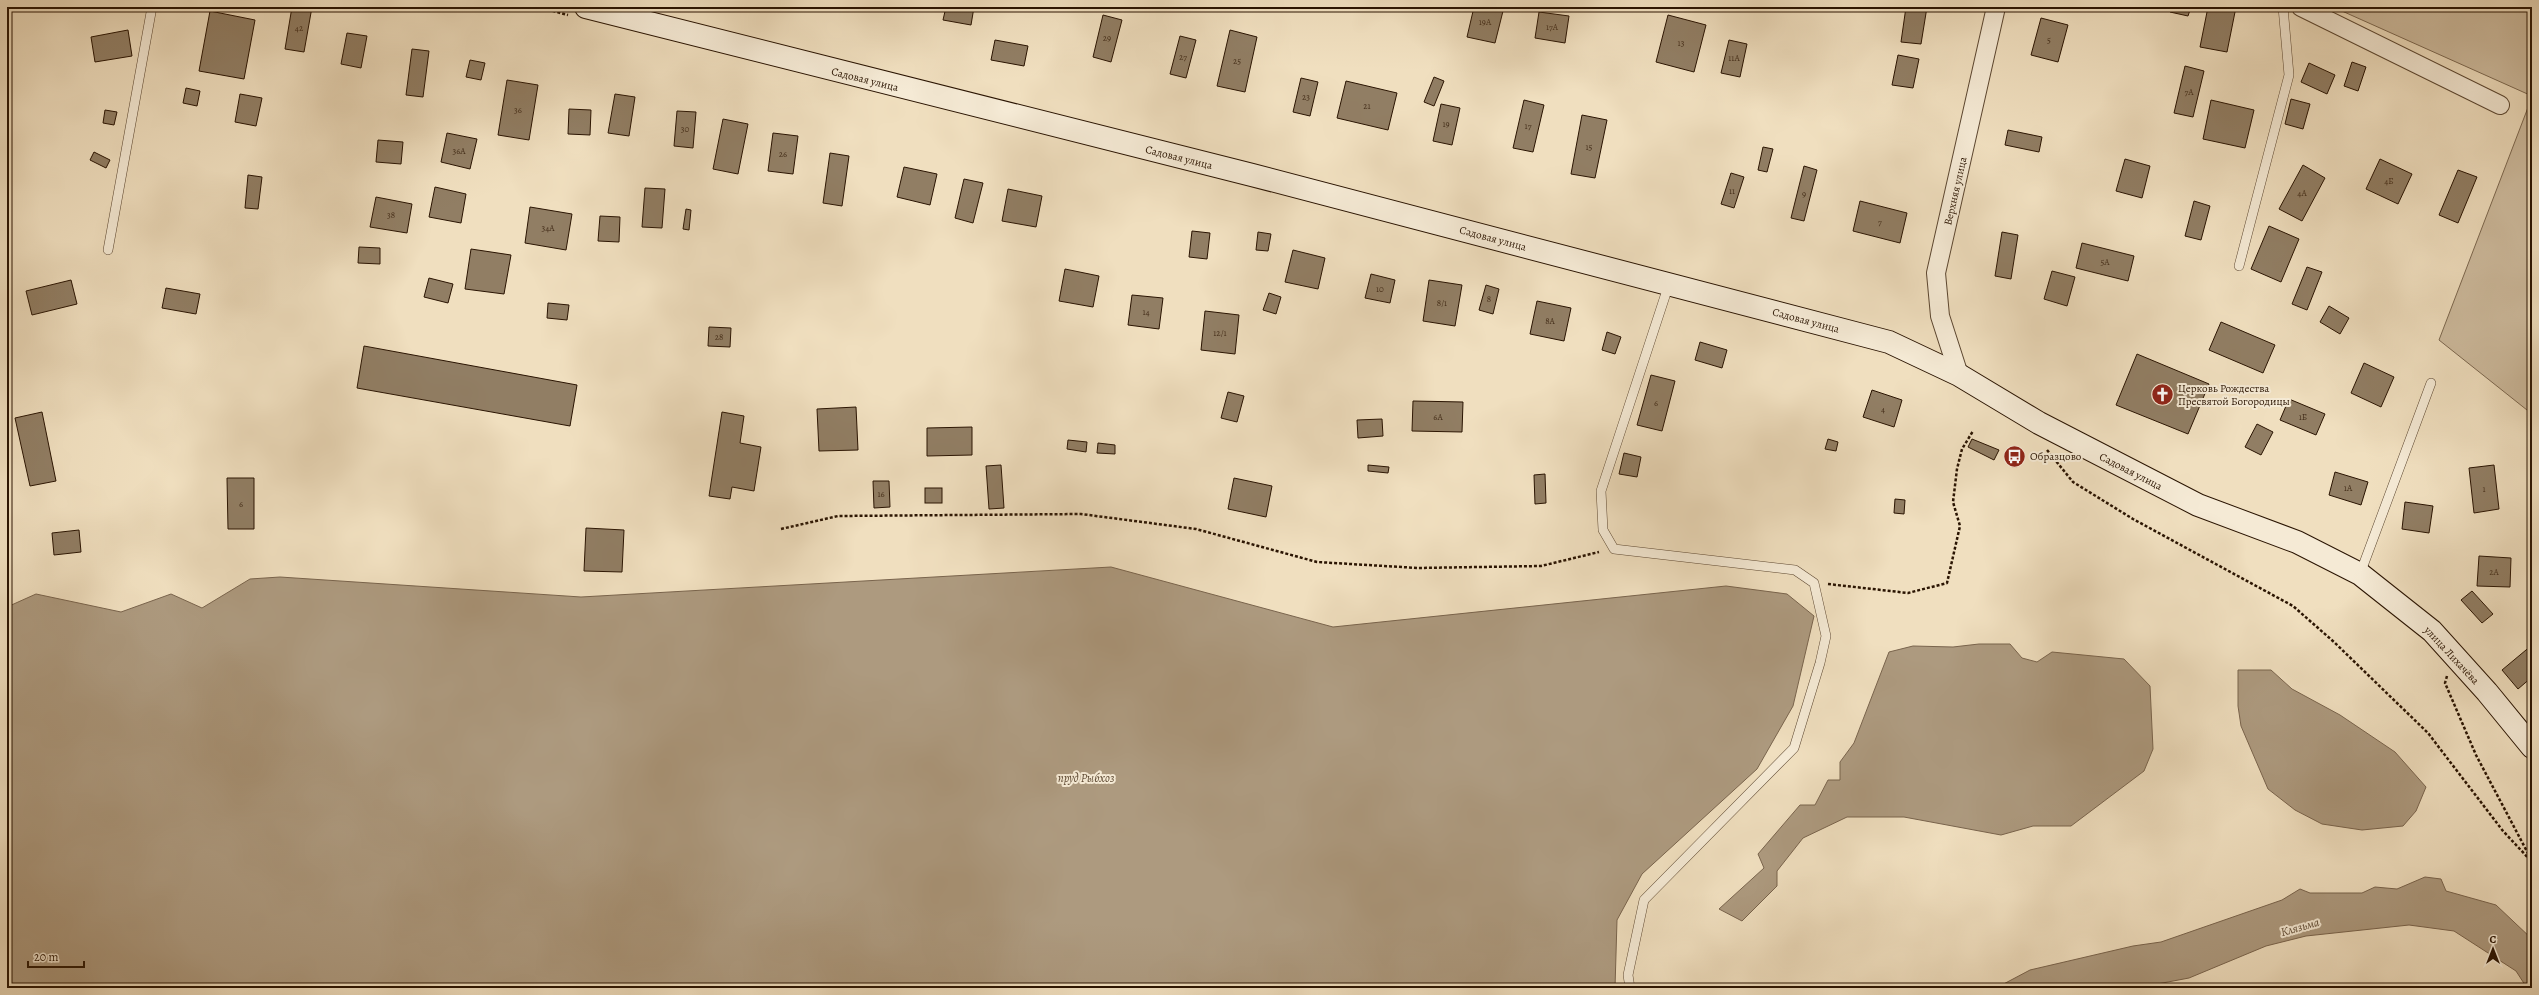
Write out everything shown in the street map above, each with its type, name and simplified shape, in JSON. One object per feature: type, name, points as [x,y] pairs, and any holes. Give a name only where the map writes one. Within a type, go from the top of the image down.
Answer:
[{"type":"street","name":"Садовая улица","points":[[586,7],[1669,284],[1889,342],[1959,375],[2039,423],[2198,505],[2297,542],[2360,574]]},
{"type":"street","name":"Верхняя улица","points":[[1959,375],[1940,316],[1936,273],[1996,7]]},
{"type":"street","points":[[2301,7],[2500,105]]},
{"type":"street","name":"улица Лихачёва","points":[[2360,574],[2432,631],[2532,747]]},
{"type":"lane","points":[[108,250],[152,7]]},
{"type":"lane","points":[[2239,266],[2288,75],[2283,7]]},
{"type":"lane","points":[[1630,988],[1628,975],[1644,900],[1794,748],[1820,663],[1826,636],[1814,582],[1795,570],[1614,549],[1603,530],[1601,491],[1669,284]]},
{"type":"lane","points":[[2360,574],[2432,383]]},
{"type":"path","points":[[2039,423],[2048,454],[2073,482],[2140,523],[2292,606],[2334,642],[2428,733],[2504,831],[2532,862]]},
{"type":"path","points":[[1814,582],[1908,593],[1947,584],[1960,526],[1954,502],[1958,468],[1962,449],[1973,431]]},
{"type":"path","points":[[781,529],[838,516],[1081,514],[1196,529],[1317,562],[1418,568],[1541,566],[1614,549]]},
{"type":"path","points":[[2444,645],[2448,667],[2445,683],[2476,755],[2532,862]]},
{"type":"shaded area","points":[[2333,7],[2532,7],[2532,96]]},
{"type":"shaded area","points":[[2532,97],[2532,414],[2439,340]]},
{"type":"water","name":"пруд Рыбхоз","points":[[1111,567],[1333,627],[1726,586],[1787,594],[1814,616],[1793,706],[1757,769],[1642,874],[1617,920],[1615,988],[7,988],[7,607],[36,594],[121,612],[171,594],[202,608],[250,579],[280,577],[581,597]]},
{"type":"water","points":[[1979,644],[2010,644],[2022,658],[2037,662],[2052,652],[2124,659],[2150,686],[2153,749],[2144,771],[2071,826],[2033,826],[2001,835],[1904,817],[1847,817],[1803,838],[1777,871],[1777,886],[1742,921],[1719,909],[1764,868],[1758,854],[1800,805],[1815,805],[1828,780],[1840,780],[1840,762],[1854,743],[1889,652],[1913,646],[1953,647]]},
{"type":"water","points":[[2238,670],[2271,670],[2292,689],[2340,715],[2395,752],[2426,787],[2416,811],[2403,826],[2362,830],[2322,824],[2295,810],[2268,789],[2241,726],[2238,706]]},
{"type":"water","name":"Клязьма","points":[[2425,877],[2441,879],[2446,891],[2496,905],[2532,939],[2532,988],[2527,988],[2516,971],[2454,931],[2409,925],[2306,936],[2266,946],[2189,978],[2136,988],[1996,988],[2030,970],[2133,946],[2161,942],[2282,900],[2300,889],[2310,893],[2362,893],[2375,887],[2397,889]]},
{"type":"building","points":[[292,7],[312,7],[304,52],[285,49]]},
{"type":"building","points":[[946,7],[974,7],[971,25],[943,20]]},
{"type":"building","points":[[1474,7],[1504,7],[1495,43],[1467,37]]},
{"type":"building","points":[[1906,7],[1927,7],[1921,44],[1901,42]]},
{"type":"building","points":[[2171,7],[2191,7],[2188,16],[2170,12]]},
{"type":"building","points":[[2208,7],[2236,7],[2227,52],[2200,47]]},
{"type":"building","points":[[210,11],[255,20],[244,79],[199,71]]},
{"type":"building","points":[[1539,12],[1569,16],[1565,43],[1535,38]]},
{"type":"building","points":[[1103,15],[1122,20],[1111,62],[1093,57]]},
{"type":"building","points":[[1668,15],[1706,25],[1694,72],[1656,62]]},
{"type":"building","points":[[2041,18],[2068,25],[2058,62],[2031,55]]},
{"type":"building","points":[[128,30],[132,56],[95,62],[91,37]]},
{"type":"building","points":[[1230,30],[1257,37],[1245,92],[1217,86]]},
{"type":"building","points":[[347,33],[367,36],[361,68],[341,64]]},
{"type":"building","points":[[1180,36],[1196,40],[1186,78],[1170,74]]},
{"type":"building","points":[[995,40],[1028,46],[1024,66],[991,60]]},
{"type":"building","points":[[1729,40],[1747,44],[1740,77],[1721,73]]},
{"type":"building","points":[[412,49],[429,51],[423,97],[406,95]]},
{"type":"building","points":[[1898,55],[1919,59],[1913,88],[1892,85]]},
{"type":"building","points":[[470,60],[485,63],[481,80],[466,77]]},
{"type":"building","points":[[2352,62],[2366,67],[2358,91],[2344,86]]},
{"type":"building","points":[[2309,63],[2335,75],[2327,94],[2301,82]]},
{"type":"building","points":[[2185,66],[2204,71],[2193,117],[2174,113]]},
{"type":"building","points":[[1434,77],[1444,81],[1434,106],[1424,102]]},
{"type":"building","points":[[1301,78],[1318,82],[1310,116],[1293,112]]},
{"type":"building","points":[[507,80],[538,85],[529,140],[498,135]]},
{"type":"building","points":[[1346,81],[1397,93],[1388,130],[1337,118]]},
{"type":"building","points":[[186,88],[200,91],[197,106],[183,103]]},
{"type":"building","points":[[240,94],[262,98],[256,126],[235,122]]},
{"type":"building","points":[[615,94],[635,97],[629,136],[608,133]]},
{"type":"building","points":[[2291,99],[2310,104],[2303,129],[2285,124]]},
{"type":"building","points":[[1524,100],[1544,105],[1533,152],[1513,148]]},
{"type":"building","points":[[2211,100],[2254,110],[2245,148],[2203,139]]},
{"type":"building","points":[[1441,104],[1460,108],[1452,145],[1433,141]]},
{"type":"building","points":[[569,109],[591,110],[590,135],[568,134]]},
{"type":"building","points":[[105,110],[117,112],[114,125],[103,123]]},
{"type":"building","points":[[677,111],[696,112],[693,148],[674,146]]},
{"type":"building","points":[[1582,115],[1607,120],[1595,178],[1571,174]]},
{"type":"building","points":[[723,119],[748,124],[738,174],[713,169]]},
{"type":"building","points":[[2008,130],[2042,137],[2039,152],[2005,145]]},
{"type":"building","points":[[447,133],[477,139],[470,169],[441,162]]},
{"type":"building","points":[[773,133],[798,136],[793,174],[768,171]]},
{"type":"building","points":[[378,140],[403,142],[401,164],[376,162]]},
{"type":"building","points":[[1763,147],[1773,149],[1767,172],[1758,170]]},
{"type":"building","points":[[94,152],[110,160],[106,168],[90,160]]},
{"type":"building","points":[[830,153],[849,156],[842,206],[823,203]]},
{"type":"building","points":[[2125,159],[2150,166],[2142,198],[2116,191]]},
{"type":"building","points":[[2380,159],[2412,174],[2398,204],[2366,189]]},
{"type":"building","points":[[2303,165],[2325,178],[2302,221],[2279,209]]},
{"type":"building","points":[[1804,166],[1817,170],[1804,221],[1791,218]]},
{"type":"building","points":[[904,167],[937,174],[930,205],[897,197]]},
{"type":"building","points":[[2458,170],[2477,177],[2458,223],[2439,215]]},
{"type":"building","points":[[1731,173],[1744,177],[1734,208],[1721,204]]},
{"type":"building","points":[[248,175],[262,177],[258,209],[245,208]]},
{"type":"building","points":[[964,179],[983,183],[973,223],[955,218]]},
{"type":"building","points":[[435,187],[466,194],[461,223],[429,217]]},
{"type":"building","points":[[645,188],[665,189],[662,228],[642,227]]},
{"type":"building","points":[[1008,189],[1042,196],[1036,227],[1002,221]]},
{"type":"building","points":[[376,197],[412,204],[407,233],[370,227]]},
{"type":"building","points":[[1860,201],[1907,213],[1900,243],[1853,231]]},
{"type":"building","points":[[2194,201],[2210,206],[2201,240],[2185,236]]},
{"type":"building","points":[[530,207],[572,214],[566,250],[525,243]]},
{"type":"building","points":[[686,209],[691,210],[689,230],[683,229]]},
{"type":"building","points":[[600,216],[620,217],[619,242],[598,241]]},
{"type":"building","points":[[2269,226],[2299,239],[2281,282],[2251,269]]},
{"type":"building","points":[[1192,231],[1210,233],[1207,259],[1189,257]]},
{"type":"building","points":[[1258,232],[1271,234],[1268,251],[1256,250]]},
{"type":"building","points":[[2002,232],[2018,235],[2011,279],[1995,276]]},
{"type":"building","points":[[2082,243],[2134,256],[2128,281],[2076,268]]},
{"type":"building","points":[[359,247],[380,248],[380,264],[358,263]]},
{"type":"building","points":[[471,249],[511,255],[504,294],[465,289]]},
{"type":"building","points":[[1293,250],[1325,258],[1318,289],[1285,282]]},
{"type":"building","points":[[2307,267],[2322,272],[2307,310],[2292,304]]},
{"type":"building","points":[[1065,269],[1099,276],[1093,307],[1059,301]]},
{"type":"building","points":[[2052,271],[2075,277],[2067,306],[2044,299]]},
{"type":"building","points":[[1371,274],[1395,280],[1390,303],[1365,298]]},
{"type":"building","points":[[429,278],[453,284],[448,303],[424,297]]},
{"type":"building","points":[[71,280],[77,304],[32,315],[26,291]]},
{"type":"building","points":[[1429,280],[1462,285],[1455,326],[1423,321]]},
{"type":"building","points":[[1486,285],[1499,289],[1493,314],[1479,310]]},
{"type":"building","points":[[166,288],[200,294],[196,314],[162,308]]},
{"type":"building","points":[[1269,293],[1281,297],[1276,314],[1263,310]]},
{"type":"building","points":[[1132,295],[1163,298],[1159,329],[1128,325]]},
{"type":"building","points":[[1537,301],[1571,308],[1564,341],[1530,334]]},
{"type":"building","points":[[548,303],[569,305],[567,320],[547,318]]},
{"type":"building","points":[[2329,306],[2349,318],[2340,334],[2320,322]]},
{"type":"building","points":[[1205,311],[1239,315],[1235,354],[1201,350]]},
{"type":"building","points":[[2221,322],[2275,345],[2263,373],[2209,350]]},
{"type":"building","points":[[709,327],[731,328],[730,347],[708,346]]},
{"type":"building","points":[[1607,332],[1621,337],[1615,354],[1602,350]]},
{"type":"building","points":[[1700,342],[1727,350],[1722,368],[1695,360]]},
{"type":"building","points":[[364,346],[577,385],[570,426],[357,388]]},
{"type":"building","name":"Церковь Рождества Пресвятой Богородицы","points":[[2137,354],[2209,384],[2188,434],[2116,405]]},
{"type":"building","points":[[2364,363],[2394,377],[2381,407],[2351,393]]},
{"type":"building","points":[[1651,375],[1675,381],[1662,431],[1637,425]]},
{"type":"building","points":[[1872,390],[1902,400],[1894,427],[1863,417]]},
{"type":"building","points":[[1228,392],[1244,396],[1237,422],[1221,418]]},
{"type":"building","points":[[2289,399],[2325,414],[2316,435],[2280,420]]},
{"type":"building","points":[[1413,401],[1463,402],[1462,432],[1412,431]]},
{"type":"building","points":[[856,407],[858,450],[819,451],[817,409]]},
{"type":"building","points":[[42,412],[56,481],[30,486],[15,418]]},
{"type":"building","points":[[722,412],[744,416],[740,443],[761,447],[754,491],[732,487],[730,499],[709,496]]},
{"type":"building","points":[[1382,419],[1383,436],[1358,438],[1357,420]]},
{"type":"building","points":[[2257,424],[2273,432],[2261,455],[2245,447]]},
{"type":"building","points":[[972,427],[972,455],[927,456],[927,428]]},
{"type":"building","points":[[1828,439],[1838,442],[1836,451],[1825,449]]},
{"type":"building","points":[[1972,439],[1999,450],[1994,460],[1968,447]]},
{"type":"building","points":[[1068,440],[1087,442],[1086,452],[1067,449]]},
{"type":"building","points":[[1098,443],[1115,445],[1115,454],[1097,453]]},
{"type":"building","points":[[1624,453],[1641,457],[1637,477],[1619,474]]},
{"type":"building","points":[[7,454],[11,472],[7,473]]},
{"type":"building","points":[[1001,465],[1004,508],[989,509],[986,466]]},
{"type":"building","points":[[1368,465],[1389,467],[1388,473],[1368,471]]},
{"type":"building","points":[[2494,465],[2499,509],[2474,513],[2469,468]]},
{"type":"building","points":[[2335,472],[2368,482],[2361,505],[2329,495]]},
{"type":"building","points":[[1545,474],[1546,503],[1535,504],[1534,475]]},
{"type":"building","points":[[227,478],[254,478],[254,529],[228,529]]},
{"type":"building","points":[[1234,478],[1272,486],[1266,517],[1228,509]]},
{"type":"building","points":[[873,481],[889,481],[890,507],[874,508]]},
{"type":"building","points":[[925,488],[942,488],[942,503],[925,503]]},
{"type":"building","points":[[1895,499],[1905,500],[1904,514],[1894,513]]},
{"type":"building","points":[[2405,502],[2433,506],[2429,533],[2402,529]]},
{"type":"building","points":[[586,528],[624,530],[622,572],[584,571]]},
{"type":"building","points":[[79,530],[81,552],[54,555],[52,533]]},
{"type":"building","points":[[2479,556],[2511,558],[2510,587],[2477,586]]},
{"type":"building","points":[[2472,591],[2493,614],[2482,623],[2461,600]]},
{"type":"building","points":[[2532,645],[2532,677],[2518,689],[2502,670]]},
{"type":"place","name":"Церковь Рождества Пресвятой Богородицы","points":[[2162,394]]},
{"type":"place","name":"Образцово","points":[[2014,456]]}]
